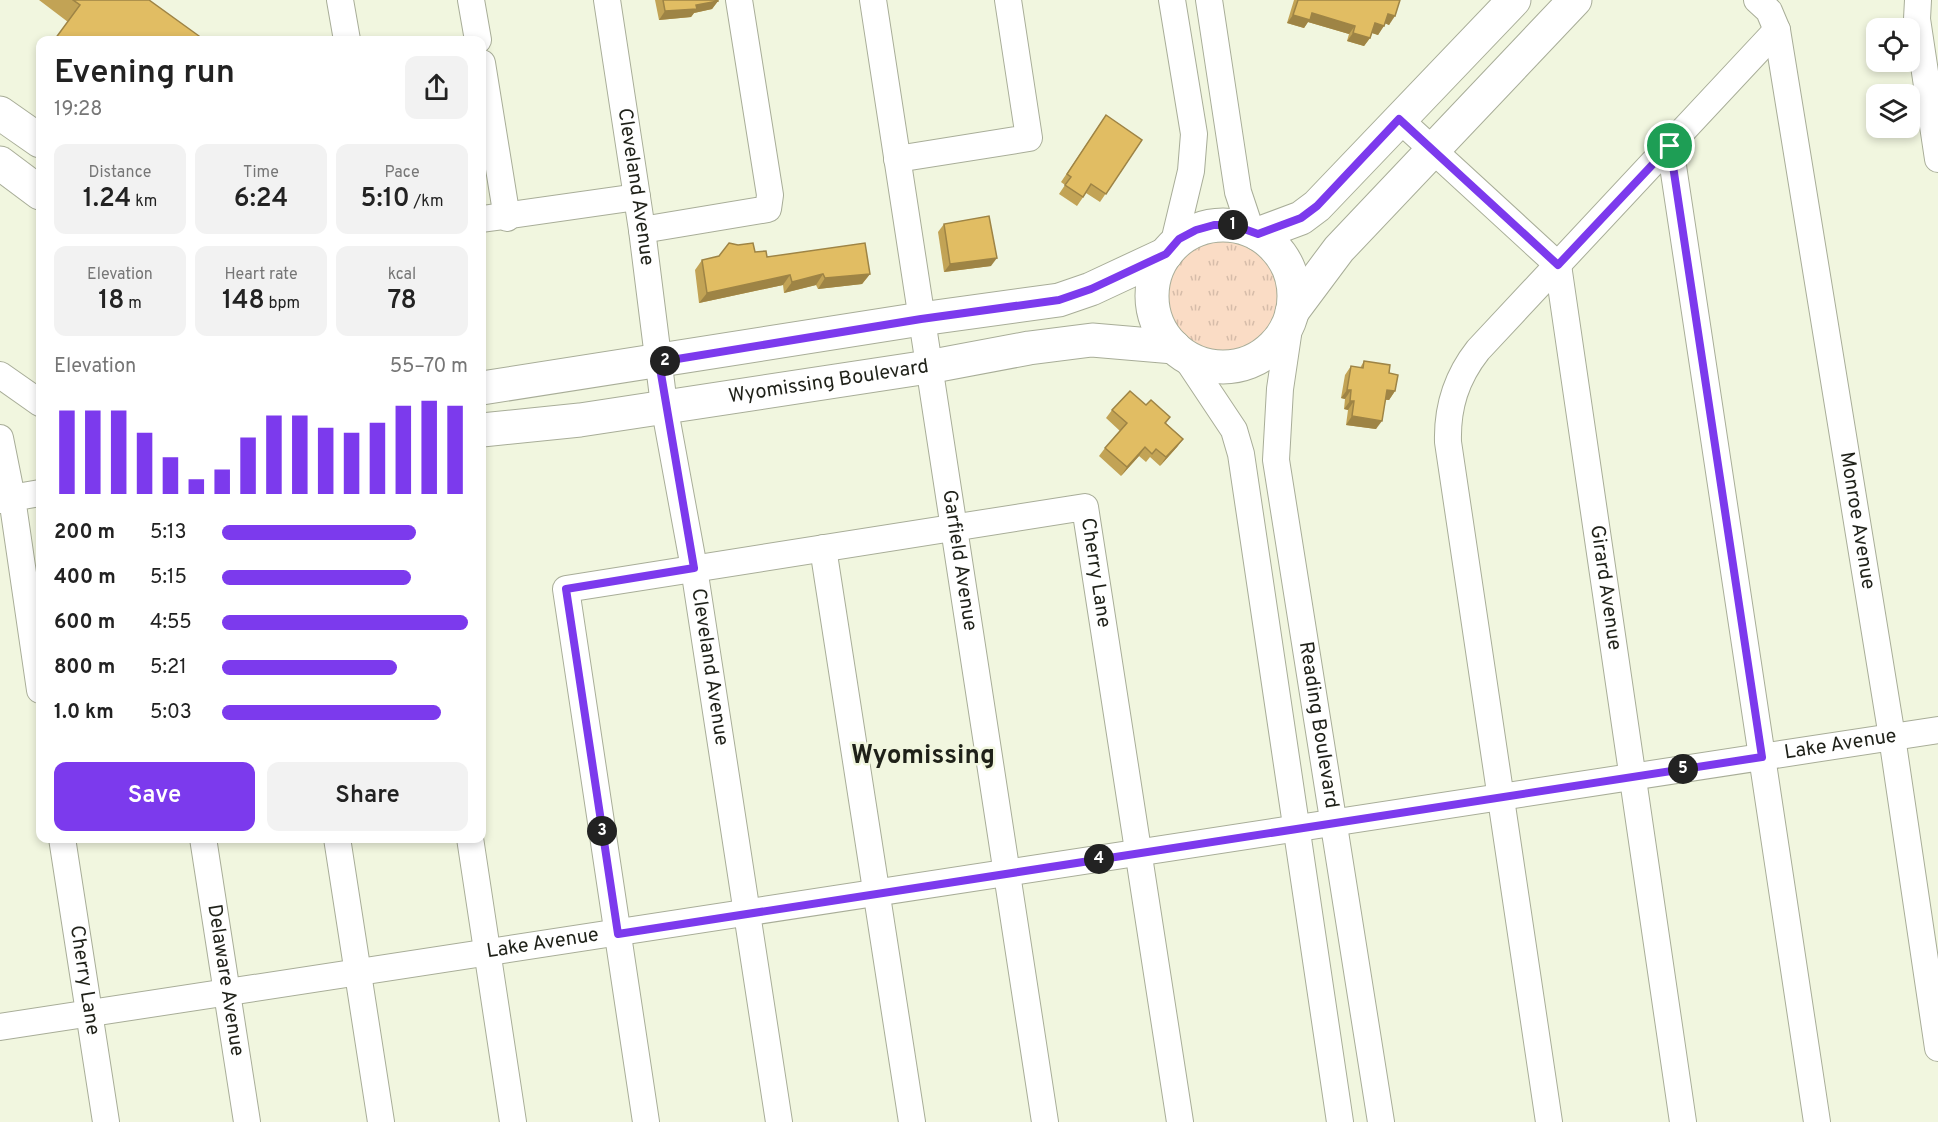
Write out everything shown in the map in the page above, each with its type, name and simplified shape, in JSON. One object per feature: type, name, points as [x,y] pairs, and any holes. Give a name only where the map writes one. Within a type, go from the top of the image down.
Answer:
[{"type":"main road","points":[[1254,232],[1301,218],[1317,206],[1514,0]]},
{"type":"main road","points":[[1169,250],[1153,282],[1152,302],[1157,322],[1179,351],[1199,363],[1216,366],[1242,364],[1265,352],[1338,249],[1433,152],[1575,0]]},
{"type":"main road","points":[[0,113],[36,138]]},
{"type":"main road","points":[[0,163],[36,190]]},
{"type":"main road","points":[[486,387],[921,319],[1059,300],[1091,289],[1169,250],[1187,234],[1214,225],[1233,225],[1254,232],[1274,247],[1285,263],[1292,282],[1289,318]]},
{"type":"main road","name":"Wyomissing Boulevard","points":[[486,430],[580,420],[664,405],[928,367],[1029,348],[1092,340],[1179,351]]},
{"type":"street","points":[[340,0],[346,36]]},
{"type":"street","points":[[471,0],[477,36]]},
{"type":"street","name":"Cleveland Avenue","points":[[607,0],[642,230],[664,405],[694,568],[780,1122]]},
{"type":"street","points":[[642,230],[768,209],[770,195],[739,0]]},
{"type":"street","name":"Garfield Avenue","points":[[873,0],[952,528],[1045,1122]]},
{"type":"street","points":[[897,159],[1029,138],[1008,0]]},
{"type":"street","points":[[1169,250],[1191,171],[1194,134],[1172,0]]},
{"type":"street","points":[[1209,0],[1236,180],[1241,205],[1254,232]]},
{"type":"street","name":"Monroe Avenue","points":[[1757,0],[1769,11],[1778,30],[1892,737],[1938,1048]]},
{"type":"street","points":[[1938,8],[1919,0],[1917,19],[1938,159]]},
{"type":"street","points":[[1549,1122],[1499,798],[1447,426],[1454,392],[1466,366],[1778,30]]},
{"type":"street","points":[[486,88],[507,218]]},
{"type":"street","points":[[1399,119],[1558,265]]},
{"type":"street","points":[[1670,146],[1817,1122]]},
{"type":"street","points":[[486,219],[507,218],[637,197]]},
{"type":"street","name":"Girard Avenue","points":[[1558,265],[1683,1122]]},
{"type":"street","name":"Reading Boulevard","points":[[1289,318],[1278,410],[1276,460],[1381,1122]]},
{"type":"street","name":"Reading Boulevard","points":[[1179,351],[1234,430],[1241,454],[1340,1122]]},
{"type":"street","points":[[0,375],[36,400]]},
{"type":"street","points":[[0,438],[6,499],[36,668]]},
{"type":"street","points":[[6,499],[36,494]]},
{"type":"street","name":"Cherry Lane","points":[[618,934],[566,589],[1085,507],[1180,1122]]},
{"type":"street","points":[[823,548],[912,1122]]},
{"type":"street","name":"Lake Avenue","points":[[0,1027],[88,1012],[358,974],[1938,730]]},
{"type":"street","name":"Cherry Lane","points":[[63,843],[106,1122]]},
{"type":"street","name":"Delaware Avenue","points":[[204,843],[247,1122]]},
{"type":"street","points":[[338,843],[381,1122]]},
{"type":"street","points":[[471,843],[513,1122]]},
{"type":"street","points":[[618,934],[646,1122]]},
{"type":"green space","points":[[1222,241],[1244,245],[1262,257],[1274,275],[1278,297],[1274,319],[1262,337],[1244,349],[1222,353],[1200,349],[1182,337],[1170,319],[1166,297],[1170,275],[1182,257],[1200,245]]},
{"type":"building","points":[[73,0],[149,0],[199,36],[57,36],[80,5]]},
{"type":"building","points":[[663,0],[718,1],[696,5],[697,9],[665,11]]},
{"type":"building","points":[[1298,0],[1400,0],[1395,16],[1388,14],[1384,26],[1375,23],[1370,38],[1353,33],[1355,26],[1312,13],[1310,20],[1293,15]]},
{"type":"building","points":[[1106,115],[1142,140],[1106,194],[1091,184],[1083,197],[1065,185],[1071,177],[1067,174]]},
{"type":"building","points":[[989,216],[997,258],[950,264],[944,224]]},
{"type":"building","points":[[729,243],[738,245],[753,243],[755,252],[766,251],[767,257],[865,243],[870,274],[825,278],[823,274],[792,282],[790,275],[707,293],[702,260],[719,256]]},
{"type":"building","points":[[1364,361],[1390,365],[1389,373],[1398,375],[1395,391],[1387,390],[1382,421],[1352,416],[1354,401],[1350,401],[1351,390],[1347,390],[1351,366],[1363,368]]},
{"type":"building","points":[[1130,391],[1146,405],[1151,400],[1170,417],[1165,423],[1183,439],[1166,457],[1156,449],[1152,454],[1145,447],[1127,467],[1105,448],[1127,423],[1112,410]]},
{"type":"district","name":"Wyomissing","points":[[923,756]]},
{"type":"route","points":[[1399,119],[1558,265],[1670,146],[1762,757],[618,934],[566,589],[694,568],[664,405],[659,362],[921,319],[1059,300],[1091,289],[1166,254],[1179,239],[1196,230],[1214,225],[1233,225],[1258,234],[1301,218],[1317,206],[1399,119]]}]
